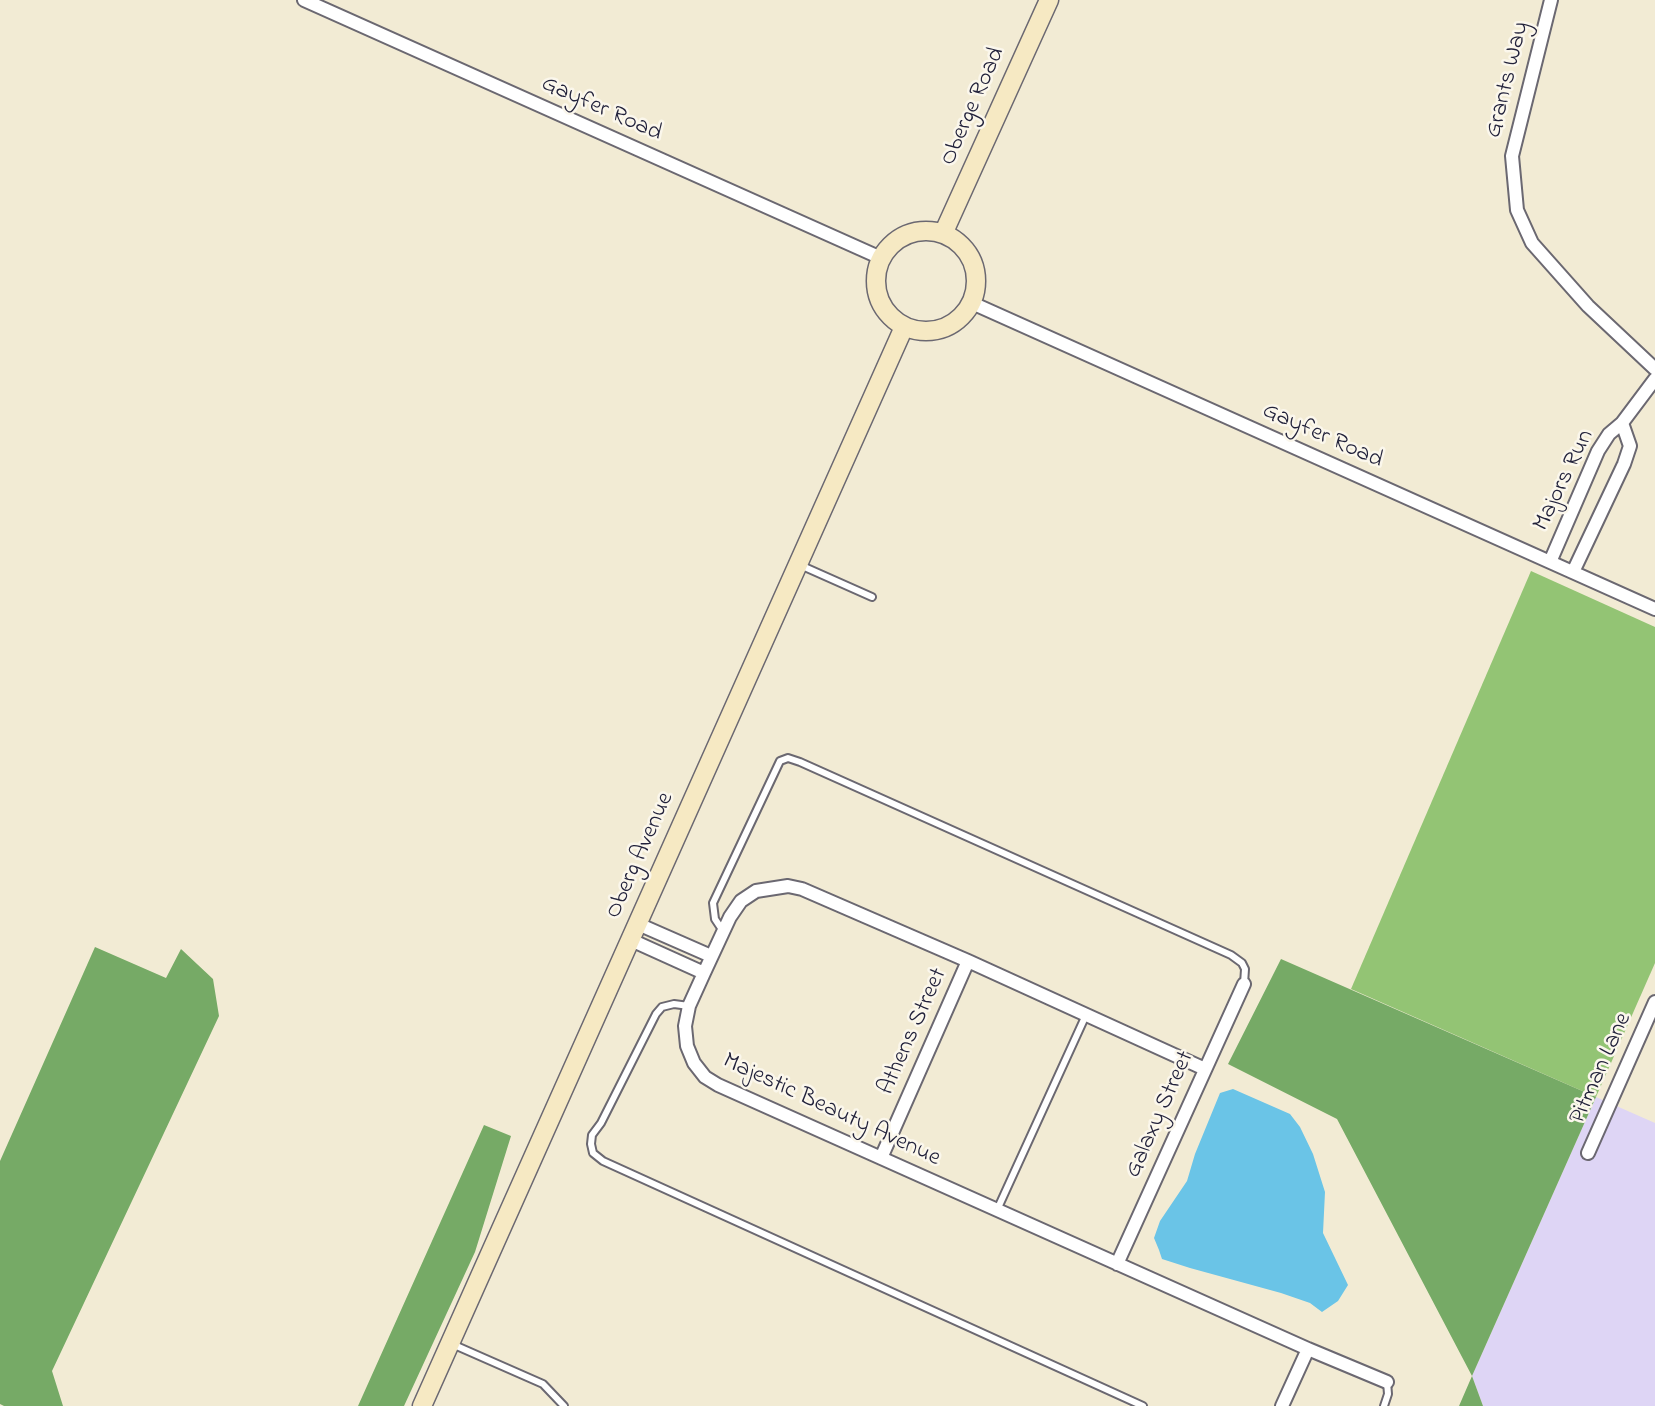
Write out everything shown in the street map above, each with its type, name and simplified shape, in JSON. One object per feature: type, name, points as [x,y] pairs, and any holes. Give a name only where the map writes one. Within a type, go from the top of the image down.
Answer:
[{"type":"street","name":"Gayfer Road","points":[[304,0],[881,258]]},
{"type":"street","name":"Oberge Road","points":[[943,234],[1049,0]]},
{"type":"street","name":"Grants Way","points":[[1551,0],[1512,156],[1517,211],[1532,243],[1541,254],[1588,306],[1655,369]]},
{"type":"street","points":[[929,231],[943,234],[958,242],[969,254],[976,270],[977,286],[972,303],[955,323],[943,329],[930,332],[904,327],[884,309],[878,297],[877,271],[881,258],[901,237],[929,231]]},
{"type":"street","name":"Gayfer Road","points":[[972,303],[1655,609]]},
{"type":"street","name":"Oberg Avenue","points":[[422,1406],[904,327]]},
{"type":"street","name":"Majors Run","points":[[1550,562],[1598,451],[1655,379]]},
{"type":"street","name":"Majors Run","points":[[1573,572],[1630,446],[1622,423]]},
{"type":"street","name":"Majestic Beauty Avenue","points":[[1205,1069],[802,888],[788,886],[756,891],[741,901],[723,931],[689,1006],[685,1026],[687,1046],[694,1063],[705,1077],[718,1085],[1387,1382]]},
{"type":"street","points":[[634,932],[711,957]]},
{"type":"street","points":[[634,932],[704,973]]},
{"type":"street","name":"Athens Street","points":[[881,1158],[968,961]]},
{"type":"street","name":"Galaxy Street","points":[[1117,1264],[1244,984]]},
{"type":"street","name":"Pitman Lane","points":[[1588,1153],[1655,1002]]},
{"type":"street","points":[[1282,1406],[1308,1349]]},
{"type":"lane","points":[[798,565],[872,597]]},
{"type":"lane","points":[[723,931],[715,919],[713,903],[780,761],[788,758],[1231,955],[1242,963],[1245,969],[1244,984]]},
{"type":"lane","points":[[689,1006],[674,1004],[662,1007],[656,1014],[601,1123],[592,1135],[593,1153],[603,1161],[1143,1406]]},
{"type":"lane","points":[[997,1210],[1086,1015]]},
{"type":"lane","points":[[450,1343],[543,1384],[564,1406]]},
{"type":"lane","points":[[1384,1406],[1388,1394],[1387,1382]]},
{"type":"shaded area","points":[[1596,1097],[1655,1123],[1655,1406],[1483,1406],[1472,1376]]},
{"type":"green space","points":[[1531,571],[1655,627],[1655,963],[1596,1097],[1351,989]]},
{"type":"green space","points":[[95,947],[166,978],[181,949],[213,979],[219,1016],[52,1371],[63,1406],[4,1406],[0,1404],[0,1161]]},
{"type":"green space","points":[[1281,959],[1596,1097],[1472,1376],[1337,1119],[1228,1064]]},
{"type":"green space","points":[[484,1125],[511,1136],[475,1252],[404,1406],[358,1406]]},
{"type":"green space","points":[[1472,1376],[1483,1406],[1459,1406]]},
{"type":"water","points":[[1233,1089],[1290,1114],[1300,1127],[1313,1154],[1325,1192],[1323,1233],[1348,1285],[1338,1301],[1322,1312],[1310,1303],[1281,1293],[1162,1259],[1154,1238],[1160,1221],[1187,1181],[1220,1093]]}]
